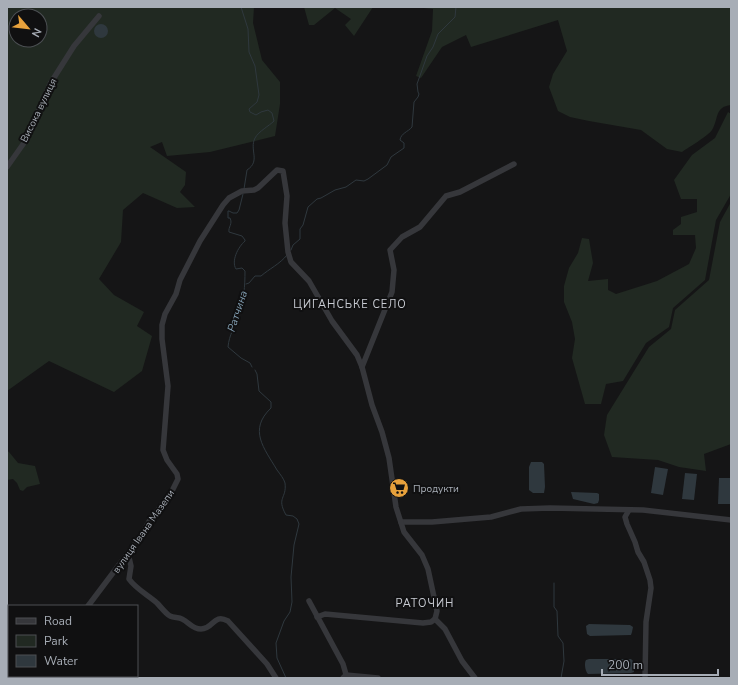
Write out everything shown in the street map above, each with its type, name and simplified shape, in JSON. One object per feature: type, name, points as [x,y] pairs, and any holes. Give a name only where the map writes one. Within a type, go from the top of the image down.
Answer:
[{"type":"street","name":"Висока вулиця","points":[[7,167],[26,140],[50,84],[74,46],[99,16]]},
{"type":"street","points":[[435,619],[436,611],[426,562],[404,532],[396,508],[389,458],[382,432],[372,405],[362,367],[392,292],[394,270],[390,250],[394,244],[402,237],[420,227],[446,196],[460,192],[514,164]]},
{"type":"street","name":"вулиця Івана Мазепи","points":[[89,605],[171,493],[178,479],[177,474],[167,460],[163,450],[168,373],[162,339],[162,325],[165,314],[176,294],[187,264],[200,241],[229,198],[242,191],[254,190],[277,170],[283,171],[287,196],[285,223],[288,252],[291,262],[314,289],[332,321],[357,355],[362,367]]},
{"type":"street","points":[[401,522],[432,522],[491,517],[521,509],[550,508],[629,510],[731,520]]},
{"type":"street","points":[[629,510],[625,517],[638,552],[644,562],[651,588],[646,622],[645,678]]},
{"type":"street","points":[[128,553],[131,566],[129,579],[133,584],[156,602],[166,613],[172,617],[182,619],[198,629],[208,627],[218,618],[228,621],[267,664],[276,678]]},
{"type":"street","points":[[309,601],[343,664],[346,677],[378,678]]},
{"type":"street","points":[[317,617],[325,614],[423,623],[431,622],[435,619]]},
{"type":"street","points":[[435,619],[445,629],[462,661],[475,678]]},
{"type":"green space","points":[[7,7],[254,7],[253,23],[262,60],[280,82],[280,104],[275,136],[210,152],[167,156],[162,142],[150,147],[186,172],[185,185],[180,192],[195,207],[177,208],[143,193],[123,210],[121,242],[99,279],[114,295],[144,312],[137,326],[152,336],[142,371],[114,392],[49,361],[7,391]]},
{"type":"green space","points":[[304,7],[373,7],[354,36],[345,25],[351,19],[335,8],[314,25],[309,25]]},
{"type":"green space","points":[[414,7],[731,7],[731,105],[722,108],[719,111],[714,126],[710,132],[682,152],[667,149],[641,130],[570,117],[558,111],[549,87],[553,74],[567,51],[558,20],[471,47],[466,35],[442,47],[421,78],[416,76],[432,31],[433,9]]},
{"type":"green space","points":[[728,112],[731,114],[731,194],[716,220],[705,280],[673,308],[669,327],[646,343],[623,381],[606,384],[601,404],[585,404],[572,358],[575,339],[572,322],[564,302],[564,286],[569,268],[578,253],[582,238],[589,239],[593,263],[588,281],[608,279],[608,290],[616,294],[657,281],[689,264],[696,248],[695,235],[673,235],[673,230],[681,224],[681,217],[697,212],[697,199],[681,199],[674,180],[692,155],[715,138]]},
{"type":"green space","points":[[731,202],[731,444],[704,454],[706,471],[679,467],[658,460],[612,457],[604,435],[607,415],[649,347],[671,329],[675,310],[709,280],[720,222]]},
{"type":"green space","points":[[7,451],[18,463],[35,466],[40,484],[27,487],[23,491],[20,490],[17,483],[13,479],[7,480]]},
{"type":"water","points":[[101,24],[106,26],[108,31],[106,36],[101,38],[96,36],[94,31],[96,26]]},
{"type":"water","points":[[531,462],[542,462],[544,464],[544,493],[533,493],[529,490],[529,467]]},
{"type":"water","points":[[655,467],[668,469],[663,495],[651,493]]},
{"type":"water","points":[[685,473],[697,474],[694,500],[682,499]]},
{"type":"water","points":[[719,478],[731,478],[730,504],[718,504]]},
{"type":"water","points":[[571,492],[597,493],[599,494],[598,503],[594,504],[573,499]]},
{"type":"water","points":[[589,624],[630,625],[633,627],[631,635],[590,636],[587,634],[586,626]]},
{"type":"water","points":[[631,659],[633,661],[634,672],[588,674],[585,663],[586,660]]},
{"type":"waterway","name":"Ратчина","points":[[241,7],[248,29],[249,52],[255,66],[259,95],[257,102],[249,109],[250,112],[256,115],[268,110],[272,113],[274,121],[255,138],[253,147],[254,159],[251,167],[247,170],[244,189]]},
{"type":"waterway","points":[[291,250],[293,245],[300,239],[300,229],[303,225],[308,207],[317,199],[335,190],[346,187],[356,180],[364,181],[368,179],[387,165],[391,157],[404,148],[404,143],[400,140],[403,134],[412,127],[414,102],[419,94],[417,84],[427,56],[433,47],[438,34],[455,17],[456,7]]},
{"type":"waterway","name":"Ратчина","points":[[243,194],[237,213],[228,211],[228,218],[230,218],[231,222],[229,232],[242,236],[245,240],[238,250],[234,262],[236,269],[242,268],[245,271],[244,288],[241,309],[232,331],[228,347],[241,358],[250,363],[252,367]]},
{"type":"waterway","points":[[246,284],[249,283],[255,276],[261,276],[287,255]]},
{"type":"waterway","name":"Ратчина","points":[[255,370],[257,374],[259,391],[271,402],[271,408],[264,416],[260,424],[260,439],[263,447],[285,483],[285,492],[282,501],[283,509],[286,515],[293,516],[297,519],[299,524],[294,545],[291,577],[292,602],[290,612],[284,621],[276,643],[277,658],[286,678]]},
{"type":"waterway","points":[[554,583],[554,607],[557,611],[558,636],[563,643],[564,661],[561,678]]},
{"type":"place","name":"Продукти","points":[[399,488]]},
{"type":"district","name":"ЦИГАНСЬКЕ СЕЛО","points":[[350,304]]},
{"type":"district","name":"РАТОЧИН","points":[[425,603]]}]
